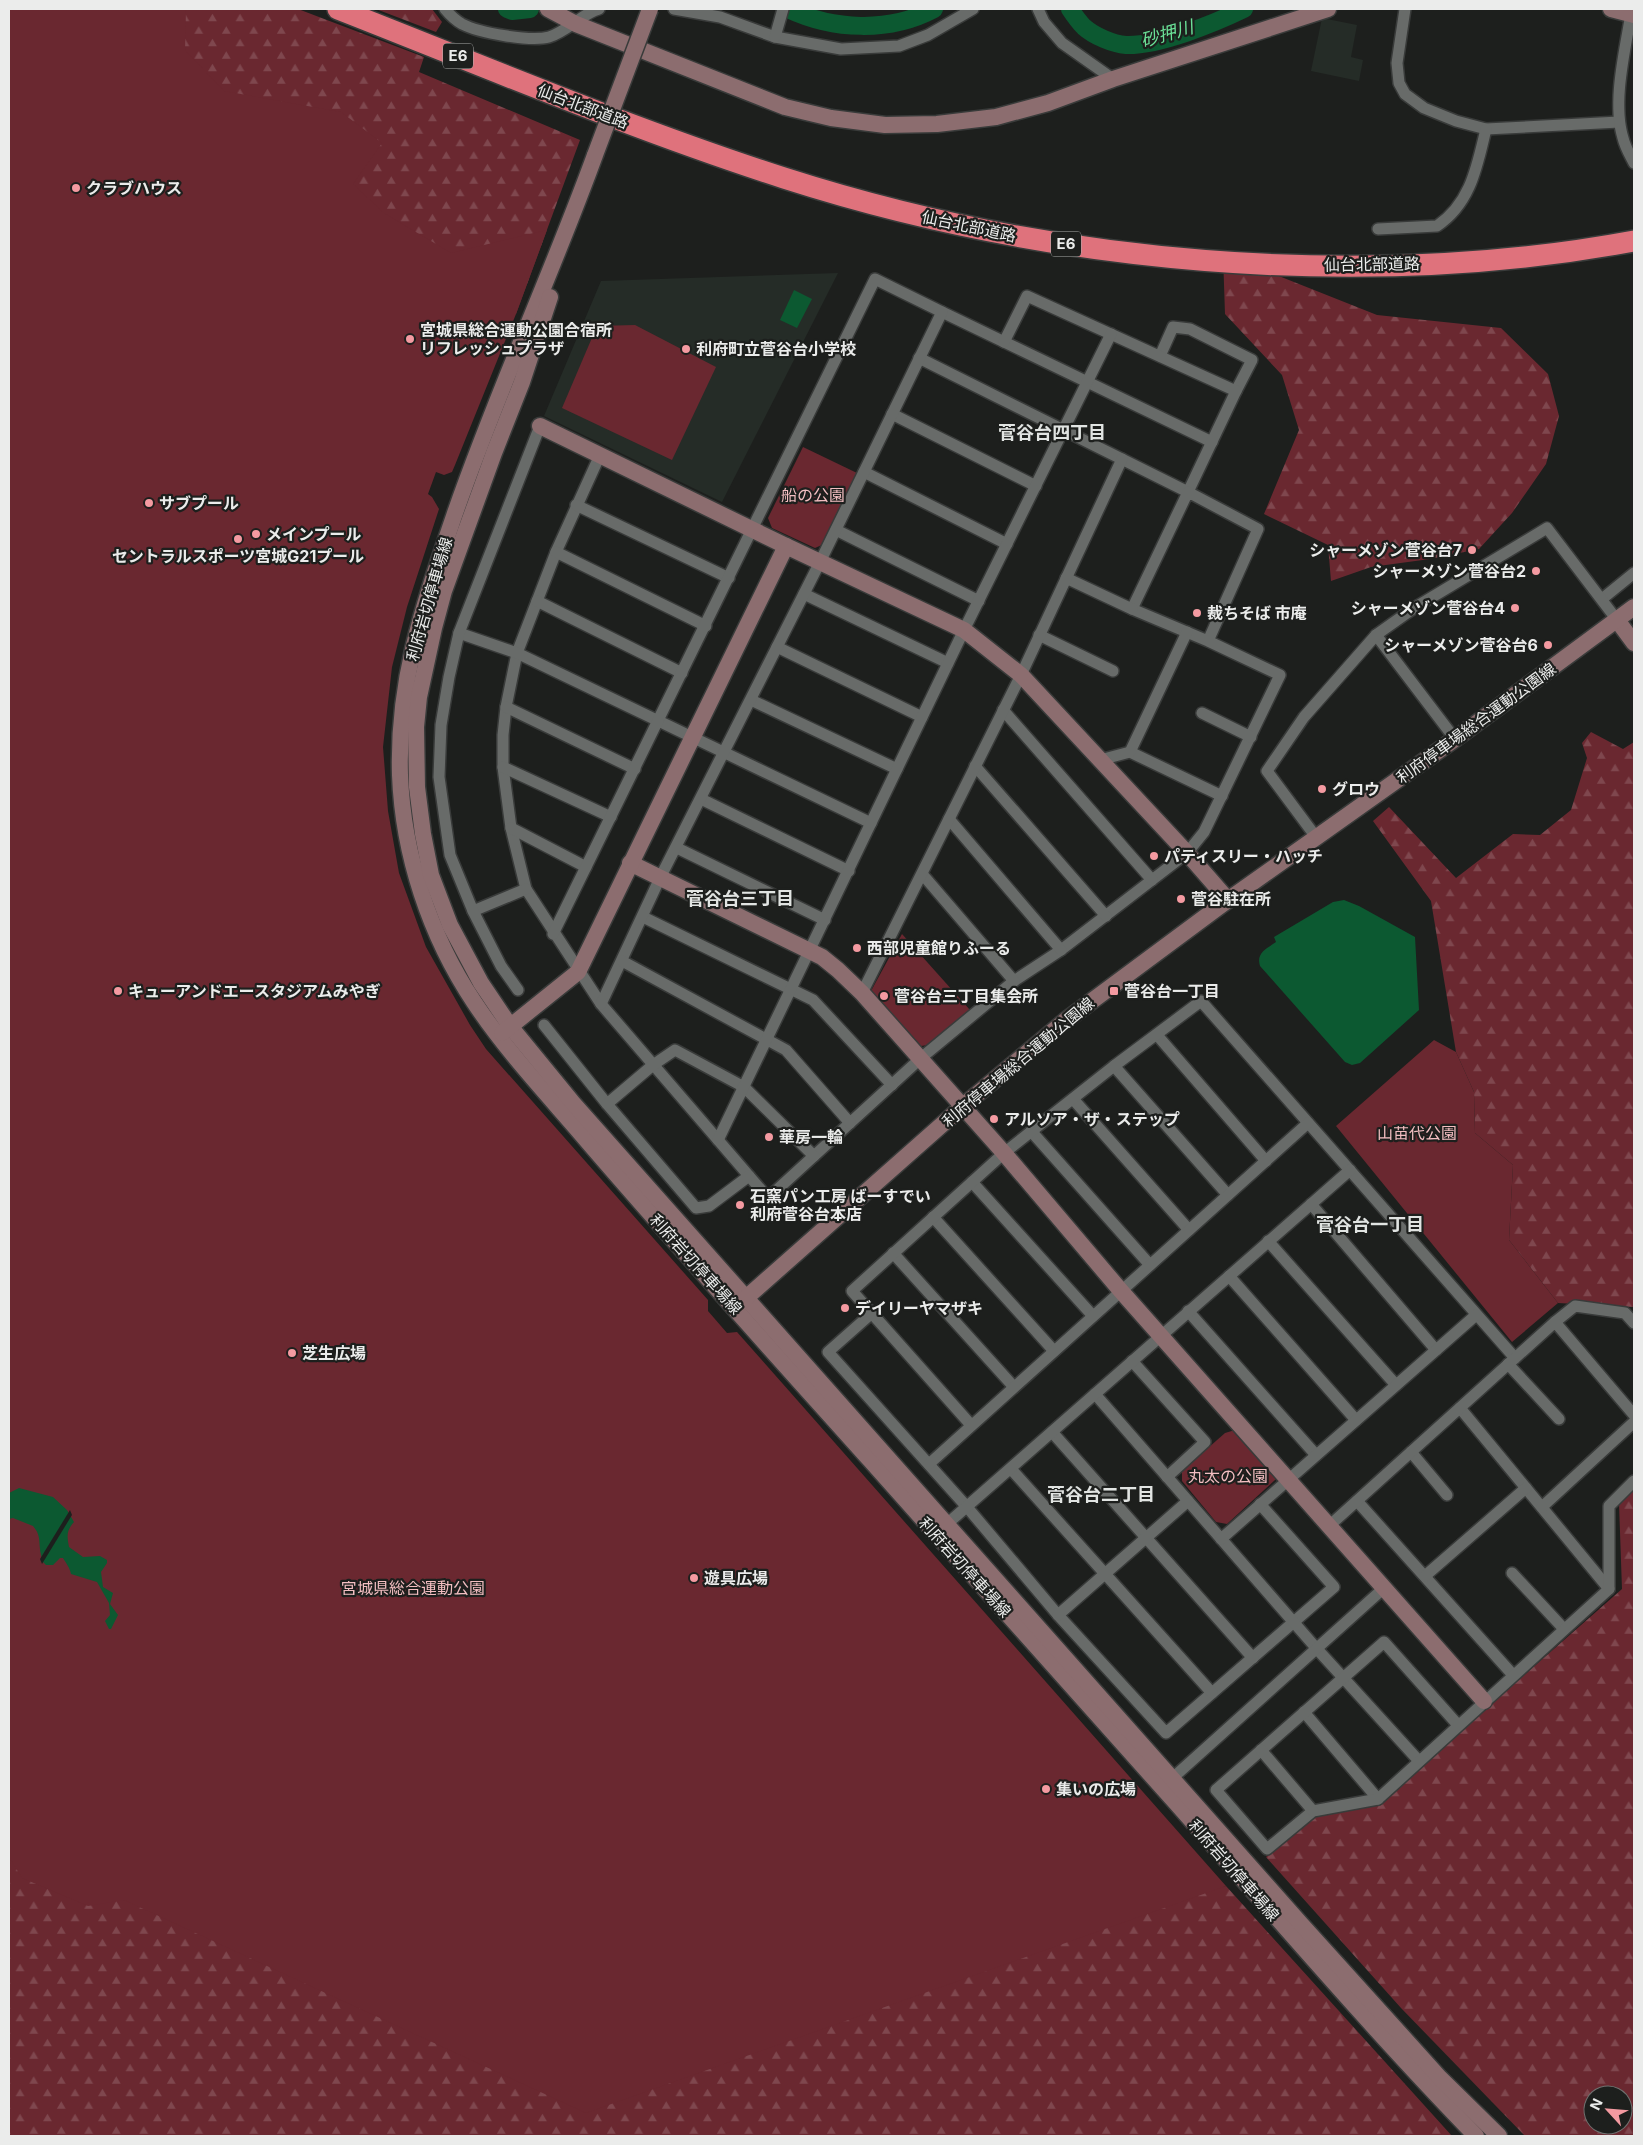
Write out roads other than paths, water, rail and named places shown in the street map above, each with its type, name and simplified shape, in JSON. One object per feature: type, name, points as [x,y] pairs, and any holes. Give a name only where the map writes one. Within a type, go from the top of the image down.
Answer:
[{"type":"highway","name":"仙台北部道路","points":[[338,9],[587,109],[785,178],[864,202],[953,224],[1034,240],[1113,252],[1206,261],[1297,265],[1465,262],[1625,243]]},
{"type":"main road","points":[[548,9],[570,21],[785,107],[831,118],[885,124],[937,124],[996,116],[1048,103],[1328,9]]},
{"type":"main road","name":"利府岩切停車場線","points":[[650,9],[571,221],[479,448],[426,595],[413,641],[404,692],[400,735],[400,780],[407,838],[431,922],[450,962],[473,1000],[504,1031],[616,1174],[947,1524],[1372,2025],[1476,2136]]},
{"type":"main road","points":[[1611,9],[1632,13]]},
{"type":"main road","points":[[540,426],[964,630],[1021,674],[1187,853],[1228,900]]},
{"type":"main road","points":[[504,1031],[578,972],[786,546]]},
{"type":"main road","name":"利府停車場総合運動公園線","points":[[740,1303],[963,1106],[1065,1021],[1228,900],[1455,739],[1634,608]]},
{"type":"main road","points":[[1617,620],[1634,643]]},
{"type":"main road","points":[[630,863],[810,951],[838,970],[862,993],[1004,1153],[1160,1336],[1484,1700]]},
{"type":"main road","name":"利府岩切停車場線","points":[[740,1303],[1167,1783],[1440,2078],[1499,2136]]},
{"type":"street","points":[[445,9],[451,17],[477,30],[518,38],[548,37],[570,21],[599,9]]},
{"type":"street","points":[[674,9],[720,17],[776,37],[841,49],[900,46],[928,35],[973,9]]},
{"type":"street","points":[[776,37],[783,9]]},
{"type":"street","points":[[1038,9],[1044,22],[1062,43],[1113,80]]},
{"type":"street","points":[[1404,9],[1397,63],[1399,83],[1405,94],[1424,108],[1456,121],[1486,129],[1619,122]]},
{"type":"street","points":[[1632,13],[1622,68],[1619,122],[1623,140],[1634,163]]},
{"type":"street","points":[[1378,229],[1437,226],[1444,222],[1469,191],[1475,175],[1486,129]]},
{"type":"street","points":[[553,934],[875,279],[1212,442]]},
{"type":"street","points":[[1004,342],[1027,296],[1236,391]]},
{"type":"street","points":[[601,1004],[660,878],[677,848],[836,530],[942,312]]},
{"type":"street","points":[[1132,608],[1252,360],[1190,329],[1173,327],[1160,356]]},
{"type":"street","points":[[718,1140],[978,601],[1111,334]]},
{"type":"street","points":[[919,358],[1188,492],[1258,529],[1208,641]]},
{"type":"street","points":[[892,414],[1036,486]]},
{"type":"street","points":[[518,990],[501,966],[473,911],[450,855],[439,777],[441,724],[459,633],[540,426]]},
{"type":"street","points":[[600,455],[556,552],[517,653],[506,706],[503,767],[510,828],[526,889],[578,972],[601,1004],[768,1198],[921,1058],[1014,981],[1061,950],[1187,853],[1204,832],[1251,737],[1280,675],[1066,578]]},
{"type":"street","points":[[862,993],[1040,635],[1122,459]]},
{"type":"street","points":[[864,472],[1007,544]]},
{"type":"street","points":[[576,505],[729,578]]},
{"type":"street","points":[[1316,837],[1267,772],[1304,717],[1376,635],[1414,608],[1547,528],[1617,620]]},
{"type":"street","points":[[836,530],[978,601]]},
{"type":"street","points":[[556,552],[706,626]]},
{"type":"street","points":[[1602,599],[1634,573]]},
{"type":"street","points":[[804,594],[948,663]]},
{"type":"street","points":[[537,601],[682,673]]},
{"type":"street","points":[[1130,752],[1187,632]]},
{"type":"street","points":[[459,633],[517,653],[871,823]]},
{"type":"street","points":[[1040,635],[1113,671]]},
{"type":"street","points":[[1376,635],[1455,739]]},
{"type":"street","points":[[777,647],[922,717]]},
{"type":"street","points":[[751,700],[898,769]]},
{"type":"street","points":[[506,706],[635,769]]},
{"type":"street","points":[[1003,710],[1152,880]]},
{"type":"street","points":[[1202,713],[1251,737]]},
{"type":"street","points":[[1100,760],[1130,752],[1222,796]]},
{"type":"street","points":[[975,766],[1106,916]]},
{"type":"street","points":[[503,767],[611,817]]},
{"type":"street","points":[[701,799],[848,871]]},
{"type":"street","points":[[949,819],[1061,950]]},
{"type":"street","points":[[510,828],[586,867]]},
{"type":"street","points":[[677,848],[825,920]]},
{"type":"street","points":[[922,875],[1014,981]]},
{"type":"street","points":[[473,911],[526,889]]},
{"type":"street","points":[[643,916],[813,1000],[892,1085]]},
{"type":"street","points":[[622,961],[768,1038],[786,1050],[850,1123]]},
{"type":"street","points":[[971,1426],[852,1291],[1004,1153],[1114,1066],[1201,1002],[1476,1315],[1559,1419]]},
{"type":"street","points":[[544,1025],[607,1104],[696,1208],[709,1206],[749,1176]]},
{"type":"street","points":[[1157,1035],[1266,1161]]},
{"type":"street","points":[[607,1104],[674,1050],[744,1088],[814,1156]]},
{"type":"street","points":[[1114,1066],[1228,1195]]},
{"type":"street","points":[[1073,1099],[1189,1230]]},
{"type":"street","points":[[929,1464],[1308,1123]]},
{"type":"street","points":[[1032,1131],[1150,1265]]},
{"type":"street","points":[[947,1524],[1350,1170]]},
{"type":"street","points":[[972,1182],[1093,1316]]},
{"type":"street","points":[[1311,1204],[1436,1350]]},
{"type":"street","points":[[933,1217],[1054,1351]]},
{"type":"street","points":[[1268,1241],[1396,1385]]},
{"type":"street","points":[[893,1253],[1014,1387]]},
{"type":"street","points":[[1229,1276],[1356,1420]]},
{"type":"street","points":[[1329,1526],[1554,1322],[1575,1306],[1625,1313],[1634,1323]]},
{"type":"street","points":[[1188,1311],[1316,1455]]},
{"type":"street","points":[[872,1313],[828,1352],[967,1507],[1058,1615],[1166,1733],[1334,1587],[1260,1504]]},
{"type":"street","points":[[1221,1538],[1476,1315]]},
{"type":"street","points":[[1554,1322],[1634,1415]]},
{"type":"street","points":[[1132,1361],[1205,1442],[1167,1477]]},
{"type":"street","points":[[1095,1394],[1317,1649],[1419,1761]]},
{"type":"street","points":[[1460,1408],[1609,1589]]},
{"type":"street","points":[[1542,1507],[1634,1422]]},
{"type":"street","points":[[1052,1432],[1253,1658]]},
{"type":"street","points":[[1411,1452],[1447,1495]]},
{"type":"street","points":[[1011,1469],[1212,1694]]},
{"type":"street","points":[[1458,1725],[1384,1642],[1216,1790],[1267,1849],[1313,1811],[1378,1799],[1458,1725],[1484,1700],[1609,1589],[1609,1506],[1634,1481]]},
{"type":"street","points":[[1425,1576],[1526,1488]]},
{"type":"street","points":[[1058,1615],[1188,1501]]},
{"type":"street","points":[[1357,1501],[1513,1674]]},
{"type":"street","points":[[1512,1573],[1564,1629]]},
{"type":"street","points":[[1167,1783],[1384,1588]]},
{"type":"street","points":[[1304,1712],[1378,1799]]},
{"type":"street","points":[[1261,1750],[1313,1811]]},
{"type":"waterway","name":"砂押川","points":[[507,9],[512,11],[530,9]]},
{"type":"waterway","name":"砂押川","points":[[788,9],[823,21],[861,26],[899,22],[917,17],[934,9]]},
{"type":"waterway","name":"砂押川","points":[[1070,9],[1088,30],[1110,41],[1126,45],[1170,38],[1203,27],[1244,9]]},
{"type":"place","name":"クラブハウス","points":[[76,188]]},
{"type":"place","name":"宮城県総合運動公園合宿所 リフレッシュプラザ","points":[[410,339]]},
{"type":"place","name":"利府町立菅谷台小学校","points":[[686,349]]},
{"type":"place","name":"サブプール","points":[[149,503]]},
{"type":"place","name":"メインプール","points":[[256,534]]},
{"type":"place","name":"セントラルスポーツ宮城G21プール","points":[[238,539]]},
{"type":"place","name":"シャーメゾン菅谷台7","points":[[1472,550]]},
{"type":"place","name":"シャーメゾン菅谷台2","points":[[1536,571]]},
{"type":"place","name":"シャーメゾン菅谷台4","points":[[1515,608]]},
{"type":"place","name":"裁ちそば 市庵","points":[[1197,613]]},
{"type":"place","name":"シャーメゾン菅谷台6","points":[[1548,645]]},
{"type":"place","name":"グロウ","points":[[1322,789]]},
{"type":"place","name":"パティスリー・ハッチ","points":[[1154,856]]},
{"type":"place","name":"菅谷駐在所","points":[[1181,899]]},
{"type":"place","name":"西部児童館りふーる","points":[[857,948]]},
{"type":"place","name":"キューアンドエースタジアムみやぎ","points":[[118,991]]},
{"type":"place","name":"菅谷台一丁目","points":[[1114,991]]},
{"type":"place","name":"菅谷台三丁目集会所","points":[[884,996]]},
{"type":"place","name":"アルソア・ザ・ステップ","points":[[994,1119]]},
{"type":"place","name":"華房一輪","points":[[769,1137]]},
{"type":"place","name":"石窯パン工房 ばーすでい 利府菅谷台本店","points":[[740,1205]]},
{"type":"place","name":"デイリーヤマザキ","points":[[845,1308]]},
{"type":"place","name":"芝生広場","points":[[292,1353]]},
{"type":"place","name":"遊具広場","points":[[694,1578]]},
{"type":"place","name":"集いの広場","points":[[1046,1789]]},
{"type":"district","name":"菅谷台四丁目","points":[[1052,433]]},
{"type":"district","name":"菅谷台三丁目","points":[[740,899]]},
{"type":"district","name":"菅谷台一丁目","points":[[1370,1225]]},
{"type":"district","name":"菅谷台二丁目","points":[[1101,1495]]},
{"type":"park label","name":"船の公園","points":[[813,495]]},
{"type":"park label","name":"山苗代公園","points":[[1417,1133]]},
{"type":"park label","name":"丸太の公園","points":[[1228,1476]]},
{"type":"park label","name":"宮城県総合運動公園","points":[[413,1588]]}]
